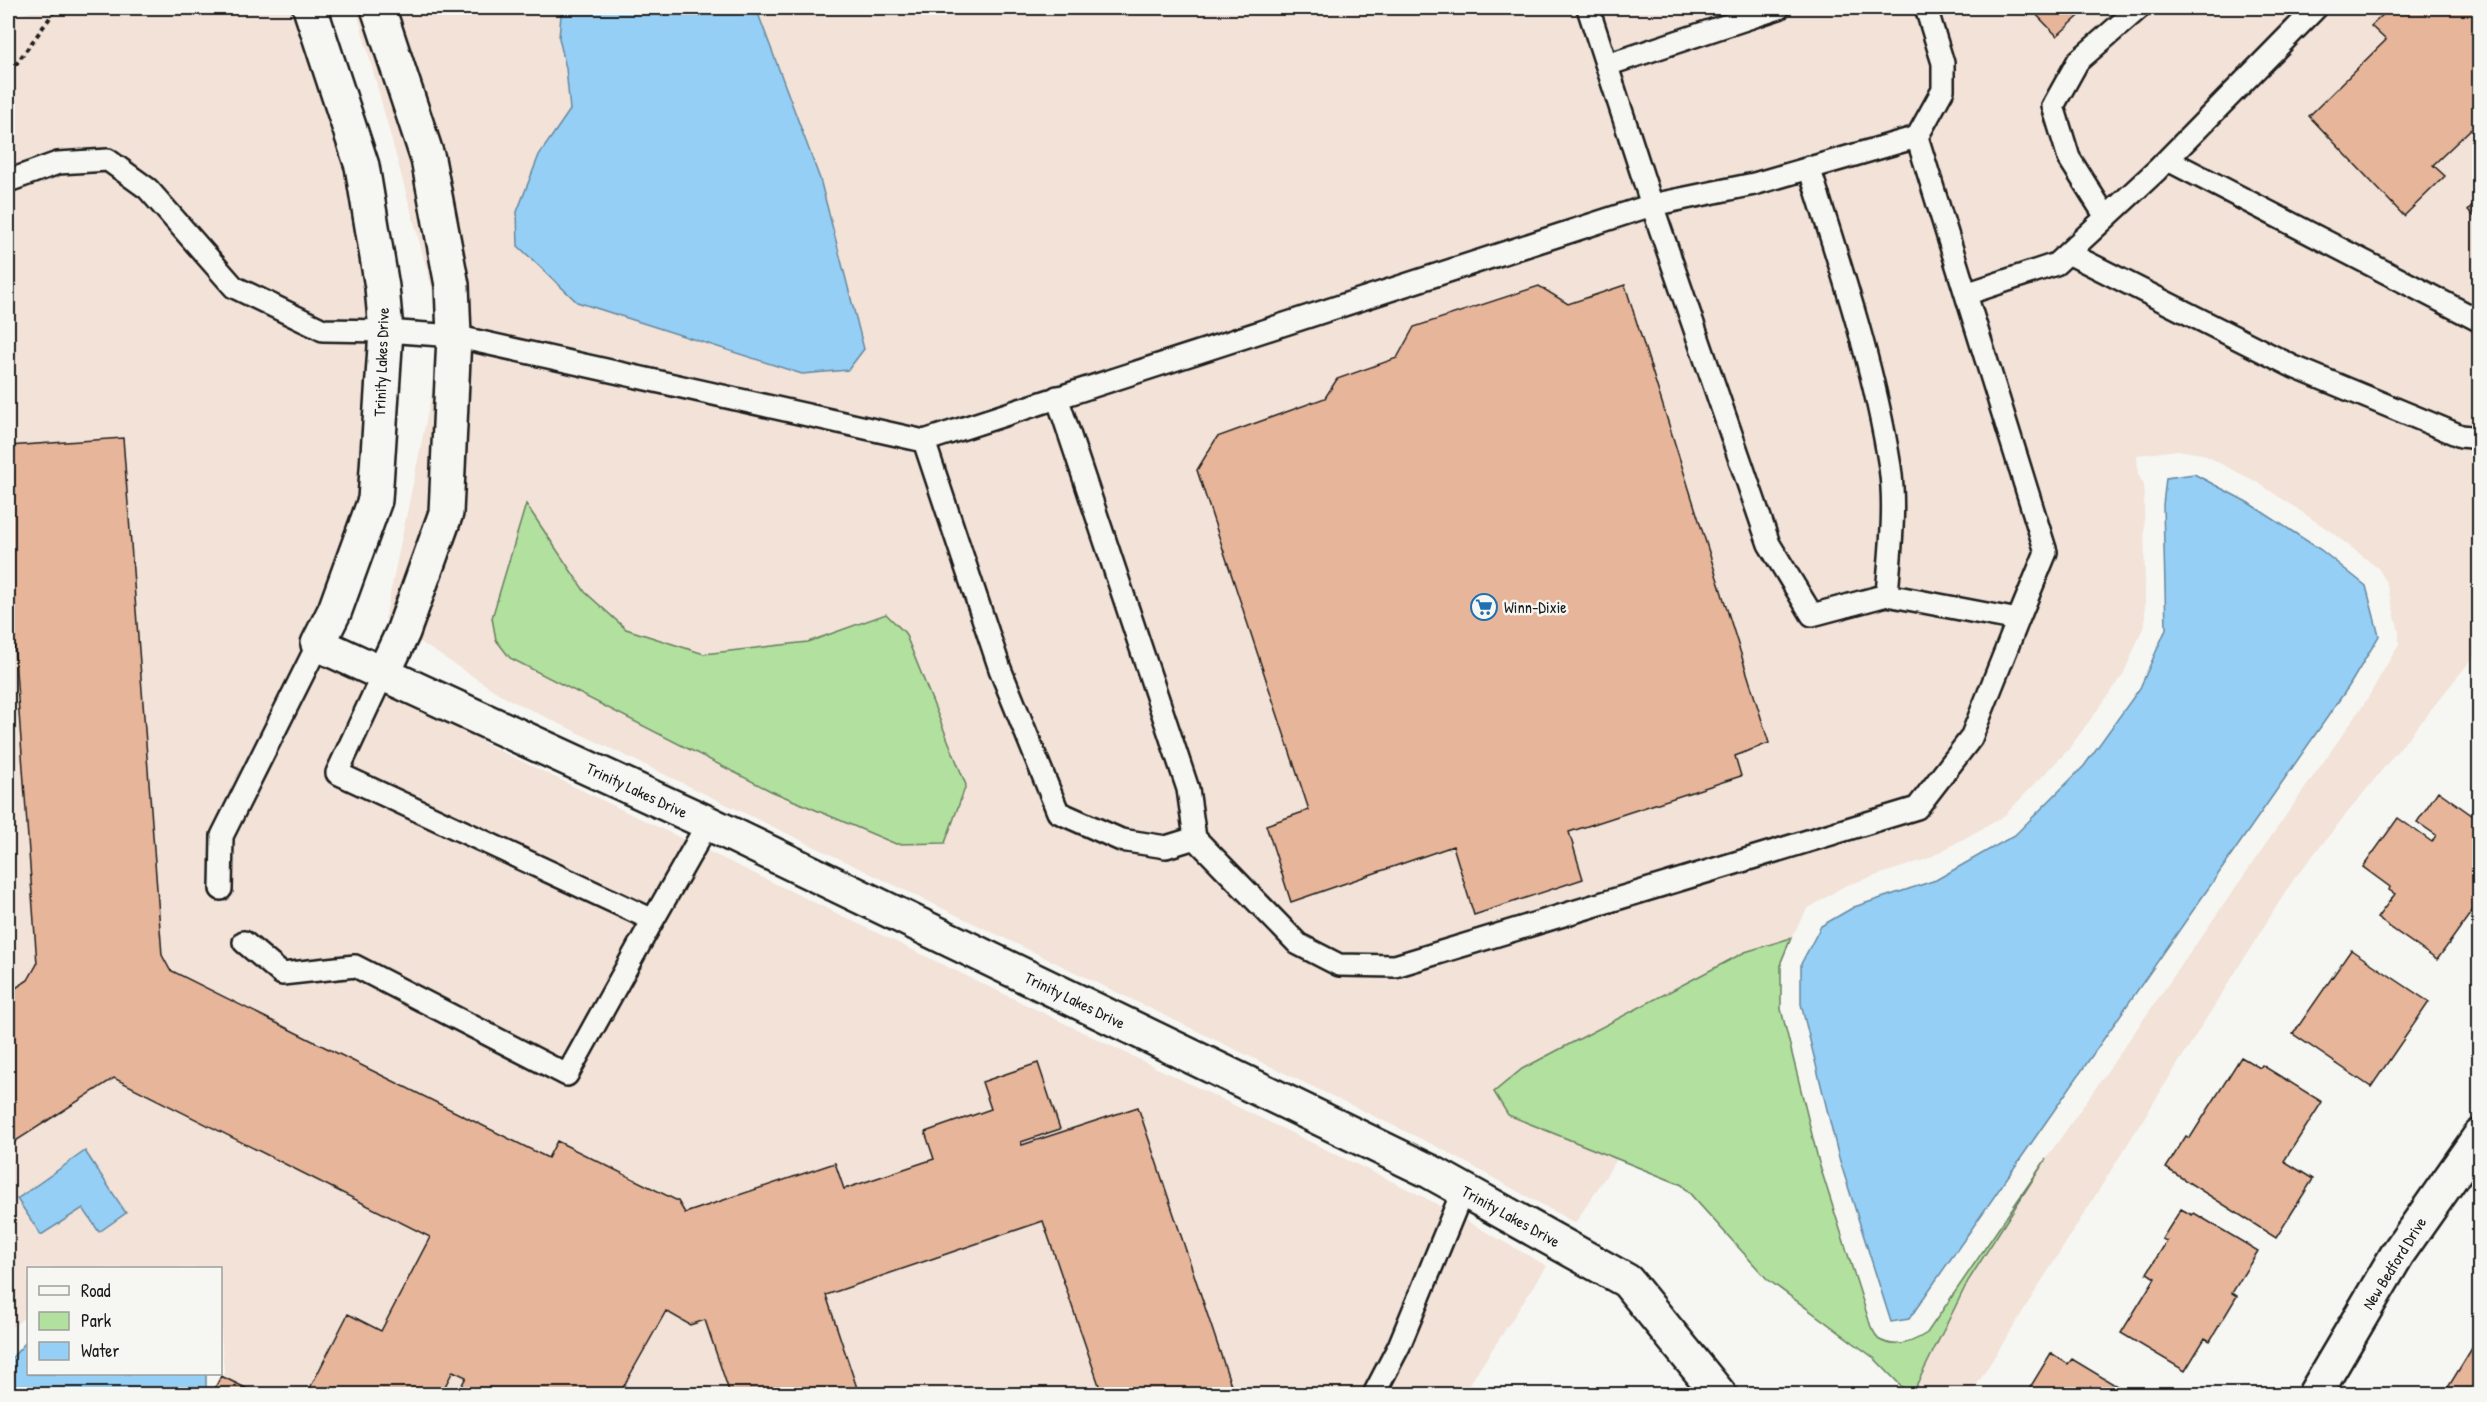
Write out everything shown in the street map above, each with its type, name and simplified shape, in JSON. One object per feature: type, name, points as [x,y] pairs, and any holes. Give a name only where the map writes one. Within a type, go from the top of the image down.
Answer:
[{"type":"street","name":"Trinity Lakes Drive","points":[[310,8],[362,166],[382,287],[386,331],[375,501],[335,610],[318,644],[708,823],[1463,1190],[1627,1281],[1719,1395]]},
{"type":"street","points":[[378,8],[428,159],[452,285],[454,336],[446,513],[403,632],[383,674]]},
{"type":"street","name":"New Bedford Drive","points":[[2315,1395],[2398,1253],[2480,1136]]},
{"type":"lane","points":[[1588,8],[1652,205],[1769,544],[1812,615],[1887,595],[2018,620]]},
{"type":"lane","points":[[1607,65],[1779,8]]},
{"type":"lane","points":[[1057,397],[1188,789],[1195,838],[1298,944],[1339,965],[1395,966],[1917,808],[1971,738],[2046,552],[1917,137],[1942,90],[1943,63],[1926,8]]},
{"type":"lane","points":[[2106,217],[2069,158],[2053,106],[2078,61],[2139,8]]},
{"type":"lane","points":[[1966,294],[2056,264],[2168,160],[2316,8]]},
{"type":"lane","points":[[8,181],[58,163],[108,160],[148,189],[234,287],[323,330],[386,331],[454,336],[924,441],[1652,205],[1754,184],[1917,137]]},
{"type":"lane","points":[[2168,160],[2480,321]]},
{"type":"lane","points":[[1809,167],[1860,333],[1890,469],[1892,526],[1887,595]]},
{"type":"lane","points":[[2068,252],[2294,367],[2461,436],[2480,438]]},
{"type":"lane","points":[[924,441],[1000,669],[1058,812],[1121,840],[1166,846],[1195,838]]},
{"type":"lane","points":[[221,889],[222,836],[318,644]]},
{"type":"lane","points":[[383,674],[337,773],[653,920]]},
{"type":"lane","points":[[244,942],[282,974],[356,966],[567,1075],[708,823]]},
{"type":"lane","points":[[1374,1395],[1399,1346],[1463,1190]]},
{"type":"path","points":[[8,70],[14,67],[57,8]]},
{"type":"shaded area","points":[[42,8],[307,8],[395,330],[335,620],[326,639],[488,745],[1422,1196],[1547,1266],[1463,1394],[226,1394],[222,1347],[222,1267],[27,1267],[27,1316],[8,1330],[8,19]]},
{"type":"shaded area","points":[[356,8],[583,8],[561,16],[559,38],[566,68],[570,110],[539,155],[518,211],[518,246],[864,349],[820,179],[756,8],[2479,8],[2479,650],[2293,880],[1971,1394],[1912,1394],[1968,1281],[2046,1159],[2366,701],[2399,644],[2399,631],[2386,581],[2378,568],[2330,531],[2257,482],[2202,454],[2178,450],[2137,455],[2138,474],[2144,485],[2145,623],[2123,675],[2068,750],[2003,817],[1927,859],[1844,886],[1807,909],[1791,938],[1745,952],[1523,1069],[1494,1092],[1508,1115],[1617,1159],[1575,1223],[1440,1148],[506,698],[385,619],[443,339],[442,325]],"holes":[[[527,505],[585,592],[626,630],[704,654],[808,642],[886,614],[896,844],[771,791],[510,658]]]},
{"type":"green space","points":[[526,504],[585,592],[626,629],[704,654],[808,642],[886,614],[905,633],[966,785],[945,843],[896,844],[771,791],[510,658],[496,640],[492,618]]},
{"type":"green space","points":[[1791,938],[1781,962],[1781,1009],[1819,1163],[1871,1327],[1878,1339],[1890,1344],[1903,1344],[1927,1333],[2046,1159],[1968,1281],[1912,1394],[1909,1394],[1874,1358],[1767,1279],[1682,1185],[1508,1115],[1494,1092],[1522,1069],[1745,952]]},
{"type":"water","points":[[583,8],[756,8],[820,179],[864,349],[848,370],[802,374],[577,302],[518,246],[517,212],[539,155],[570,110],[566,68],[559,38],[561,15]]},
{"type":"water","points":[[2194,474],[2247,502],[2321,550],[2366,586],[2379,636],[2349,686],[1909,1319],[1891,1322],[1839,1158],[1801,1004],[1801,964],[1821,926],[1854,907],[1936,880],[2015,835],[2084,766],[2140,688],[2166,629],[2163,505],[2166,478]]},
{"type":"water","points":[[85,1151],[126,1213],[99,1232],[83,1208],[41,1235],[17,1199]]},
{"type":"water","points":[[27,1341],[27,1375],[206,1375],[206,1394],[8,1394],[8,1362]]},
{"type":"building","points":[[2030,8],[2088,8],[2057,36]]},
{"type":"building","points":[[2390,8],[2480,8],[2480,132],[2474,126],[2433,165],[2445,176],[2404,216],[2309,116],[2386,40],[2371,26]]},
{"type":"building","points":[[2480,197],[2480,221],[2468,211]]},
{"type":"building","name":"Winn-Dixie","points":[[1625,285],[1769,743],[1735,756],[1741,776],[1569,832],[1583,879],[1474,915],[1453,846],[1291,902],[1266,825],[1309,810],[1197,470],[1217,437],[1325,398],[1337,379],[1397,358],[1414,327],[1539,286],[1568,304]]},
{"type":"building","points":[[123,438],[162,955],[170,970],[548,1158],[557,1141],[678,1201],[685,1213],[835,1163],[844,1189],[934,1159],[925,1132],[991,1109],[982,1082],[1038,1063],[1060,1129],[1021,1142],[1022,1145],[1138,1107],[1234,1394],[1102,1394],[1043,1221],[826,1295],[859,1394],[730,1394],[705,1320],[690,1325],[666,1311],[621,1391],[629,1394],[457,1394],[466,1377],[453,1371],[441,1394],[307,1394],[348,1314],[381,1331],[430,1237],[114,1078],[8,1146],[8,993],[28,980],[37,964],[8,559],[8,446]]},
{"type":"building","points":[[2438,791],[2480,821],[2480,900],[2437,960],[2377,918],[2395,894],[2389,890],[2390,887],[2363,867],[2398,818],[2432,842],[2436,835],[2417,822]]},
{"type":"building","points":[[2351,950],[2429,1002],[2371,1087],[2293,1034]]},
{"type":"building","points":[[2241,1057],[2260,1068],[2262,1065],[2322,1102],[2284,1161],[2313,1179],[2276,1238],[2166,1168],[2186,1136],[2190,1138]]},
{"type":"building","points":[[2181,1209],[2192,1215],[2194,1213],[2258,1251],[2232,1293],[2237,1296],[2210,1341],[2205,1338],[2185,1371],[2121,1333],[2155,1278],[2147,1273],[2167,1241],[2162,1239]]},
{"type":"building","points":[[2474,1345],[2480,1348],[2480,1394],[2450,1394],[2451,1392],[2447,1389]]},
{"type":"building","points":[[2051,1353],[2068,1364],[2072,1359],[2130,1394],[2026,1394]]},
{"type":"building","points":[[221,1376],[258,1394],[212,1394]]},
{"type":"place","name":"Winn-Dixie","points":[[1484,607]]}]
